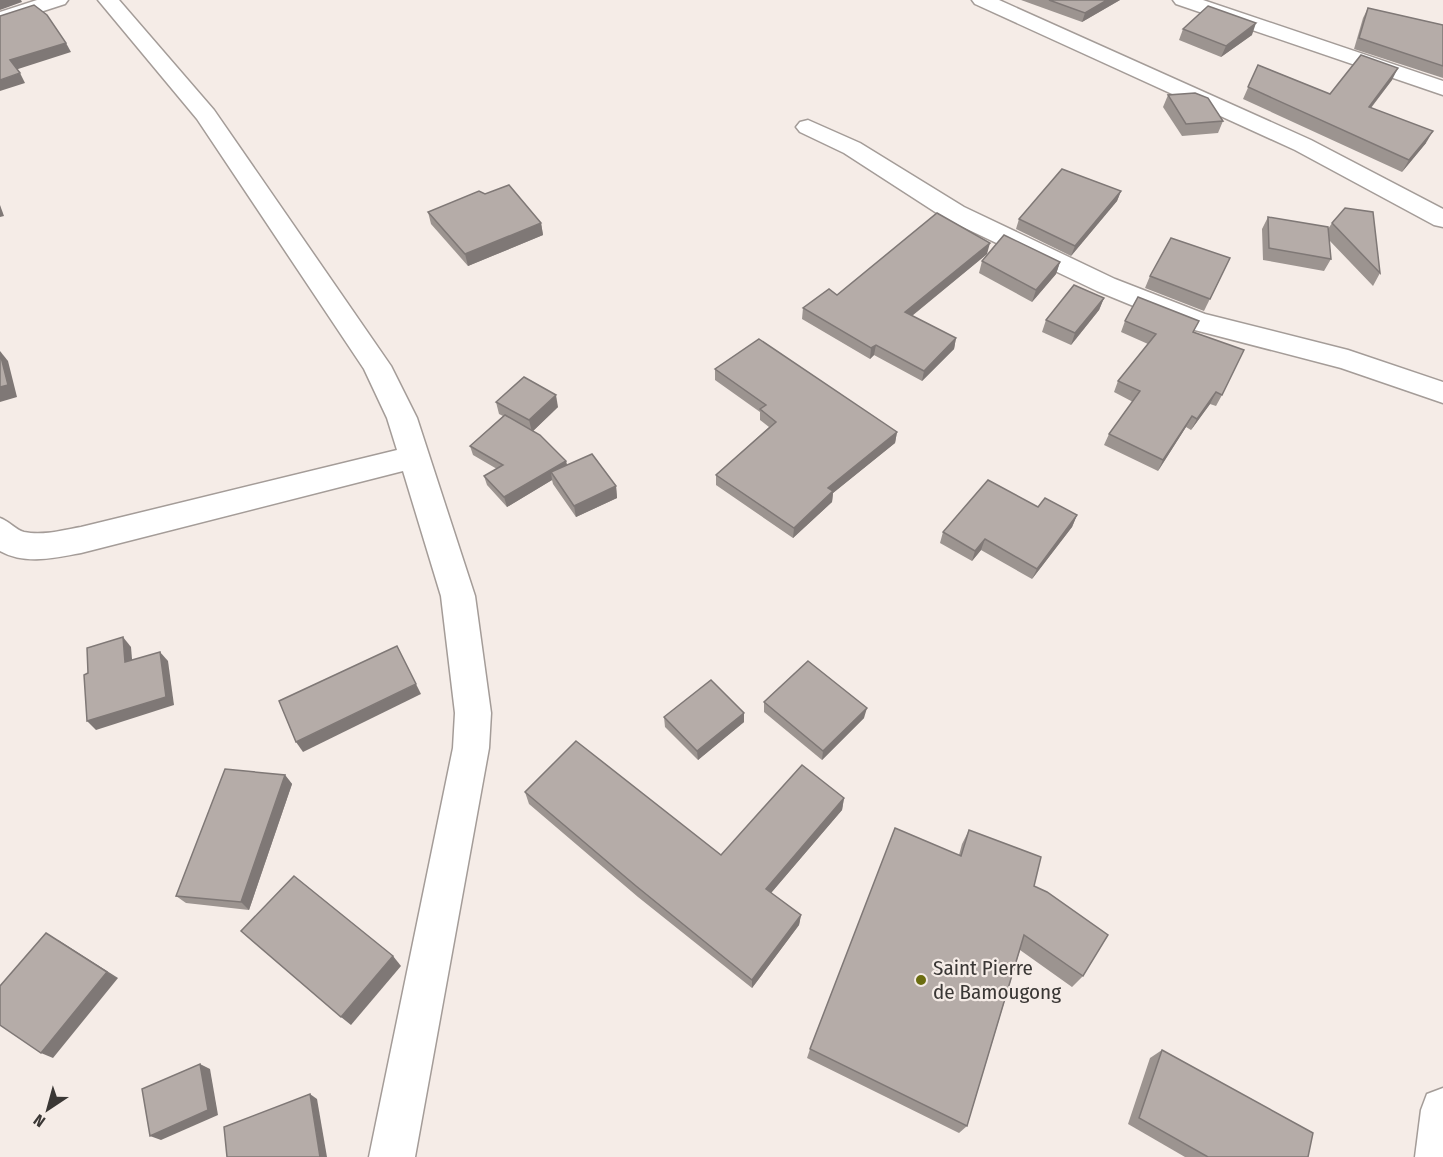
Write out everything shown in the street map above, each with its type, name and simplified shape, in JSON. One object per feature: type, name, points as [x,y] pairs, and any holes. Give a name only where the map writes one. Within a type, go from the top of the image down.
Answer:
[{"type":"street","points":[[0,18],[58,0]]},
{"type":"street","points":[[108,0],[206,115],[377,366],[402,418],[459,596],[473,713],[471,748],[392,1157]]},
{"type":"street","points":[[982,0],[1303,145],[1443,219]]},
{"type":"street","points":[[1183,0],[1443,88]]},
{"type":"street","points":[[808,127],[852,148],[955,213],[1106,285],[1197,321],[1348,360],[1443,393]]},
{"type":"street","points":[[0,531],[13,543],[41,547],[415,457]]},
{"type":"street","points":[[1438,1157],[1443,1110]]},
{"type":"building","points":[[1049,0],[1107,0],[1085,13]]},
{"type":"building","points":[[34,5],[47,15],[66,43],[10,60],[20,73],[0,80],[0,16]]},
{"type":"building","points":[[1208,6],[1256,23],[1226,46],[1183,29]]},
{"type":"building","points":[[1368,8],[1443,25],[1443,66],[1359,38]]},
{"type":"building","points":[[1361,55],[1398,68],[1369,107],[1433,131],[1409,160],[1248,87],[1258,65],[1330,94]]},
{"type":"building","points":[[1195,93],[1208,98],[1223,121],[1186,124],[1168,95]]},
{"type":"building","points":[[1062,169],[1121,191],[1075,246],[1019,219]]},
{"type":"building","points":[[509,185],[541,223],[465,254],[428,212],[479,191],[485,194]]},
{"type":"building","points":[[1345,208],[1373,212],[1380,273],[1332,223]]},
{"type":"building","points":[[937,213],[990,243],[905,312],[956,338],[924,371],[876,345],[871,348],[803,308],[829,289],[837,295]]},
{"type":"building","points":[[1268,217],[1328,227],[1331,259],[1269,248]]},
{"type":"building","points":[[1004,235],[1060,262],[1036,290],[982,261]]},
{"type":"building","points":[[1171,238],[1230,258],[1210,299],[1150,276]]},
{"type":"building","points":[[1074,285],[1104,298],[1075,333],[1046,320]]},
{"type":"building","points":[[1138,297],[1199,321],[1193,332],[1244,350],[1222,395],[1216,392],[1197,419],[1192,416],[1163,460],[1109,434],[1140,391],[1118,381],[1156,334],[1125,321]]},
{"type":"building","points":[[759,339],[897,432],[828,488],[833,491],[794,528],[716,475],[776,422],[760,409],[766,405],[715,369]]},
{"type":"building","points":[[0,353],[8,385],[0,387]]},
{"type":"building","points":[[524,377],[556,395],[529,420],[496,402]]},
{"type":"building","points":[[505,415],[540,435],[566,461],[504,497],[484,476],[503,465],[470,446]]},
{"type":"building","points":[[592,454],[616,486],[574,506],[551,472]]},
{"type":"building","points":[[988,480],[1038,507],[1045,498],[1077,515],[1037,569],[985,539],[975,551],[943,532]]},
{"type":"building","points":[[123,637],[125,662],[160,652],[166,697],[87,721],[84,675],[88,673],[87,648]]},
{"type":"building","points":[[397,646],[416,684],[296,742],[279,701]]},
{"type":"building","points":[[808,661],[867,708],[823,751],[764,702]]},
{"type":"building","points":[[711,680],[744,713],[697,751],[664,717]]},
{"type":"building","points":[[576,741],[721,855],[802,765],[844,798],[766,889],[801,915],[752,980],[525,792]]},
{"type":"building","points":[[225,769],[285,775],[241,902],[176,896]]},
{"type":"building","name":"Saint Pierre de Bamougong","points":[[895,828],[961,856],[969,830],[1041,857],[1034,886],[1047,892],[1108,935],[1083,976],[1024,935],[967,1126],[810,1049]]},
{"type":"building","points":[[294,876],[393,956],[341,1017],[241,931]]},
{"type":"building","points":[[46,933],[107,972],[41,1053],[0,1025],[0,986]]},
{"type":"building","points":[[1162,1050],[1313,1133],[1308,1157],[1208,1157],[1139,1118]]},
{"type":"building","points":[[200,1064],[208,1110],[150,1136],[142,1089]]},
{"type":"building","points":[[310,1094],[320,1157],[227,1157],[224,1127]]},
{"type":"place","name":"Saint Pierre de Bamougong","points":[[921,980]]}]
